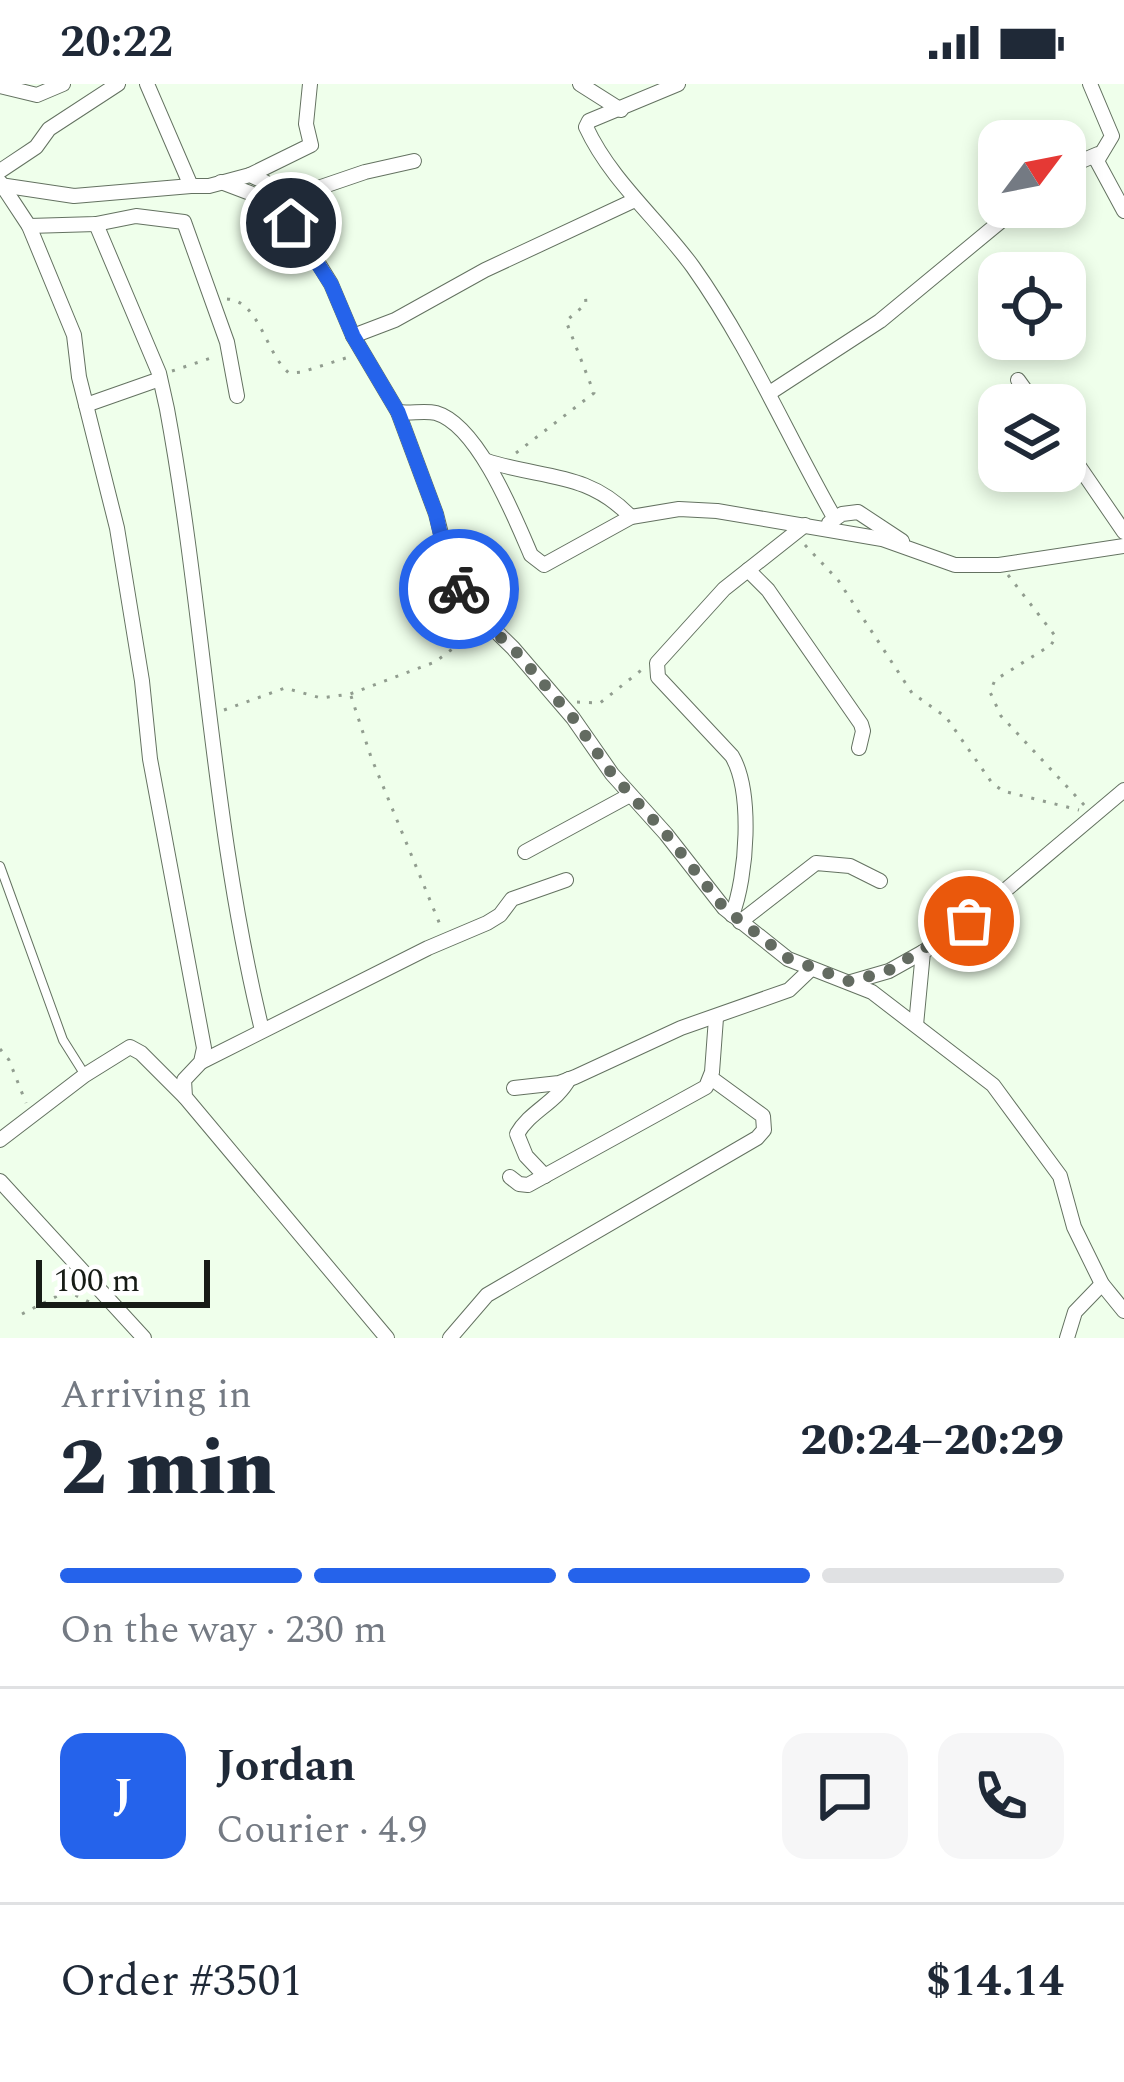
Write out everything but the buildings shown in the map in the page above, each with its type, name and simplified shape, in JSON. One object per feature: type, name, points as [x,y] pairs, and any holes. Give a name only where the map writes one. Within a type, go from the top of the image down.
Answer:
[{"type":"street","points":[[0,86],[37,95],[63,84]]},
{"type":"street","points":[[0,171],[36,148],[49,129],[118,84]]},
{"type":"street","points":[[147,84],[191,186]]},
{"type":"street","points":[[2,185],[74,196],[191,186],[250,175],[311,145],[305,124],[310,84]]},
{"type":"street","points":[[580,84],[621,110]]},
{"type":"street","points":[[678,84],[589,121],[586,127],[635,200],[695,270],[771,392],[835,519]]},
{"type":"street","points":[[1086,159],[1098,154],[1118,133],[1096,86]]},
{"type":"street","points":[[1098,154],[1099,168],[1124,211]]},
{"type":"street","points":[[280,201],[414,161]]},
{"type":"street","points":[[250,175],[265,182],[280,201],[331,284],[353,336],[398,412],[436,514],[453,578],[485,624],[513,648],[736,918],[788,958],[851,982],[916,1024],[993,1084],[1063,1182],[1074,1227],[1102,1284],[1124,1311]]},
{"type":"street","points":[[221,182],[263,200],[291,223]]},
{"type":"street","points":[[2,185],[29,226],[71,327],[120,546],[149,759],[202,1040],[201,1062]]},
{"type":"street","points":[[353,336],[635,200]]},
{"type":"street","points":[[29,226],[97,224],[136,216],[184,222],[229,353],[237,396]]},
{"type":"street","points":[[97,224],[160,378],[179,473],[249,979],[262,1030]]},
{"type":"street","points":[[771,392],[880,321],[993,228]]},
{"type":"street","points":[[86,405],[160,378]]},
{"type":"street","points":[[1018,380],[1021,384]]},
{"type":"street","points":[[398,412],[438,414],[494,463],[531,556],[539,563],[553,563],[631,517],[679,509],[882,539],[955,565],[999,565],[1124,546]]},
{"type":"street","points":[[494,463],[575,481],[613,498],[631,517]]},
{"type":"street","points":[[1086,477],[1124,532]]},
{"type":"street","points":[[736,918],[746,862],[739,771],[732,756],[658,677],[657,663],[724,589],[807,529],[858,512],[913,550]]},
{"type":"street","points":[[748,570],[768,590],[861,724],[859,748]]},
{"type":"street","points":[[851,982],[889,970],[957,931],[1124,790]]},
{"type":"street","points":[[525,852],[630,795]]},
{"type":"street","points":[[736,918],[816,863],[850,866],[880,880]]},
{"type":"street","points":[[185,1097],[184,1080],[201,1062],[494,920],[512,899],[566,880]]},
{"type":"street","points":[[916,1024],[923,952]]},
{"type":"street","points":[[514,1088],[568,1079],[681,1028],[789,990],[811,969]]},
{"type":"street","points":[[510,1177],[524,1186],[698,1093],[711,1078],[716,1018]]},
{"type":"street","points":[[0,1140],[130,1047],[141,1052],[185,1097],[387,1338]]},
{"type":"street","points":[[450,1338],[487,1295],[757,1138],[764,1130],[763,1116],[711,1078]]},
{"type":"street","points":[[545,1176],[526,1156],[517,1134],[526,1120],[559,1095],[568,1079]]},
{"type":"street","points":[[0,1181],[143,1338]]},
{"type":"street","points":[[1067,1338],[1075,1312],[1102,1284]]},
{"type":"lane","points":[[0,866],[63,1040],[85,1076]]},
{"type":"path","points":[[494,463],[594,393],[566,321],[586,304],[585,290]]},
{"type":"path","points":[[214,304],[230,297],[248,308],[274,356],[289,373],[362,352]]},
{"type":"path","points":[[160,378],[229,353]]},
{"type":"path","points":[[807,529],[912,693],[946,717],[998,788],[1093,812]]},
{"type":"path","points":[[999,565],[1056,637],[1051,645],[995,680],[990,692],[1001,716],[1093,812]]},
{"type":"path","points":[[210,713],[285,688],[321,698],[350,694],[435,662],[485,624]]},
{"type":"path","points":[[560,704],[600,703],[657,663]]},
{"type":"path","points":[[350,694],[370,757],[447,940]]},
{"type":"path","points":[[0,1049],[32,1115]]},
{"type":"path","points":[[22,1314],[68,1291],[127,1318]]},
{"type":"way so far","points":[[459,589],[485,624],[513,648],[573,718],[612,774],[724,908],[788,958],[851,982],[889,970],[969,921]]},
{"type":"route","points":[[291,223],[331,284],[353,336],[398,412],[459,589]]}]
